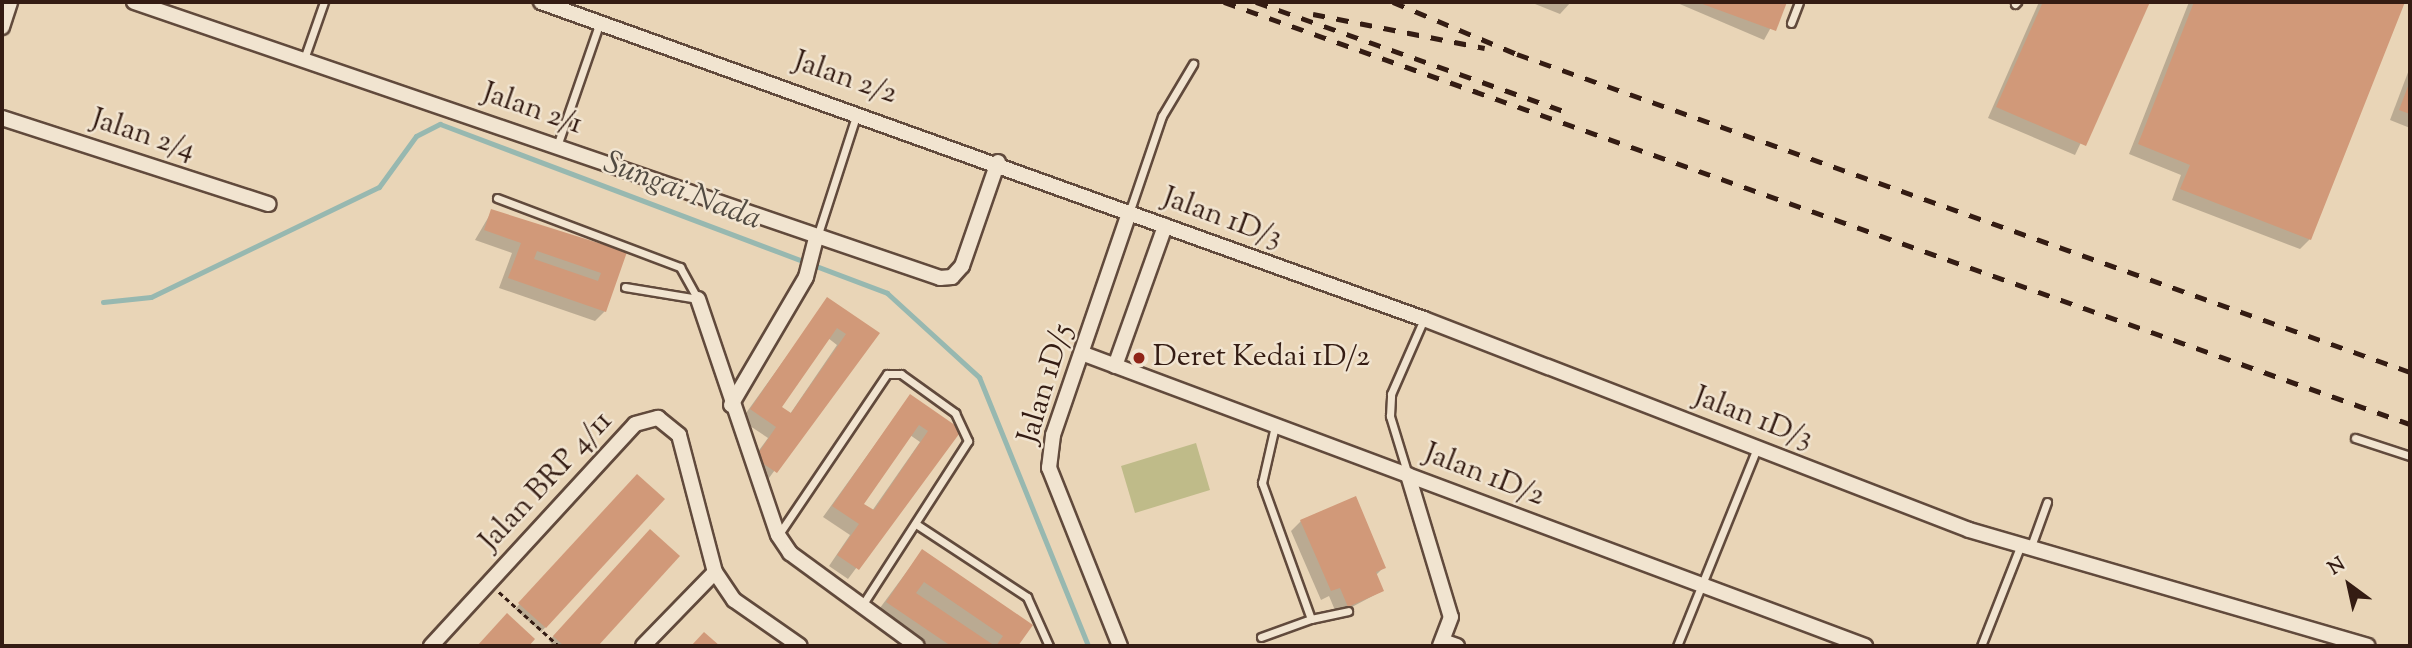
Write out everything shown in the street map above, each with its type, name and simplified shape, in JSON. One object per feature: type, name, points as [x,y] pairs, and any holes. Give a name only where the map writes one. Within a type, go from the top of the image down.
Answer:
[{"type":"street","points":[[2,27],[10,2]]},
{"type":"street","name":"Jalan 2/1","points":[[134,2],[817,238],[953,278],[998,162]]},
{"type":"street","name":"Jalan 2/2","points":[[541,2],[858,111],[1129,213]]},
{"type":"street","name":"Jalan 2/4","points":[[2,118],[268,204]]},
{"type":"street","name":"Jalan 1D/3","points":[[1129,213],[1424,319],[2024,548],[2367,646]]},
{"type":"street","name":"Jalan 1D/5","points":[[1121,646],[1049,468],[1053,436],[1084,354],[1129,213]]},
{"type":"street","points":[[1115,366],[1165,226]]},
{"type":"street","points":[[730,405],[806,277],[817,238]]},
{"type":"street","points":[[698,299],[730,405],[778,535],[790,553],[917,646]]},
{"type":"street","name":"Jalan 1D/2","points":[[1084,354],[1866,646]]},
{"type":"street","name":"Jalan BRP 4/11","points":[[431,646],[646,418],[658,418],[679,435],[715,572],[734,600],[800,646]]},
{"type":"street","points":[[1408,475],[1451,617],[1447,645]]},
{"type":"street","points":[[643,646],[715,572]]},
{"type":"lane","points":[[304,59],[324,2]]},
{"type":"lane","points":[[1791,23],[1799,2]]},
{"type":"lane","points":[[557,146],[600,22]]},
{"type":"lane","points":[[1129,213],[1162,116],[1193,64]]},
{"type":"lane","points":[[817,238],[858,111]]},
{"type":"lane","points":[[497,198],[680,267],[698,299]]},
{"type":"lane","points":[[625,287],[698,299]]},
{"type":"lane","points":[[1408,475],[1390,416],[1391,394],[1424,319]]},
{"type":"lane","points":[[778,535],[891,372],[954,413],[968,441],[861,607]]},
{"type":"lane","points":[[1275,426],[1262,483],[1311,619]]},
{"type":"lane","points":[[2356,438],[2410,456]]},
{"type":"lane","points":[[1677,646],[1757,448]]},
{"type":"lane","points":[[1982,646],[2047,502]]},
{"type":"lane","points":[[915,524],[1027,597],[1049,646]]},
{"type":"lane","points":[[1261,637],[1311,619],[1348,611]]},
{"type":"path","points":[[489,583],[559,646]]},
{"type":"shaded area","points":[[1196,443],[1210,490],[1135,513],[1121,466]]},
{"type":"building","points":[[1697,2],[1787,2],[1776,31]]},
{"type":"building","points":[[2043,2],[2150,2],[2086,146],[1996,107]]},
{"type":"building","points":[[2194,2],[2405,2],[2311,240],[2180,189],[2190,165],[2138,144]]},
{"type":"building","points":[[2410,81],[2410,114],[2399,110]]},
{"type":"building","points":[[491,209],[627,252],[606,312],[508,278],[521,243],[484,230]],"holes":[[[537,251],[601,273],[598,281],[534,259]]]},
{"type":"building","points":[[827,297],[880,333],[777,473],[755,458],[776,427],[750,409]],"holes":[[[837,328],[846,334],[791,413],[782,407]]]},
{"type":"building","points":[[910,394],[962,430],[859,570],[837,555],[859,524],[832,506]],"holes":[[[919,425],[928,431],[874,510],[864,504]]]},
{"type":"building","points":[[637,474],[665,499],[546,628],[518,603]]},
{"type":"building","points":[[1356,496],[1386,568],[1376,572],[1384,591],[1348,607],[1340,588],[1331,591],[1300,520]]},
{"type":"building","points":[[650,529],[680,556],[598,646],[564,646],[553,636]]},
{"type":"building","points":[[922,549],[1033,625],[1018,646],[996,646],[1003,636],[924,582],[916,593],[995,646],[951,646],[886,602]]},
{"type":"building","points":[[507,613],[535,639],[529,646],[477,646]]},
{"type":"building","points":[[704,632],[720,646],[691,646]]},
{"type":"waterway","name":"Sungai Nada","points":[[103,302],[151,297],[379,187],[416,136],[440,124],[887,293],[979,377],[1088,646]]},
{"type":"railway","points":[[1224,2],[2410,424]]},
{"type":"railway","points":[[1256,2],[1563,111]]},
{"type":"railway","points":[[1393,2],[1517,54],[2410,372]]},
{"type":"railway","points":[[1313,14],[1485,48]]},
{"type":"place","name":"Deret Kedai 1D/2","points":[[1139,358]]}]
